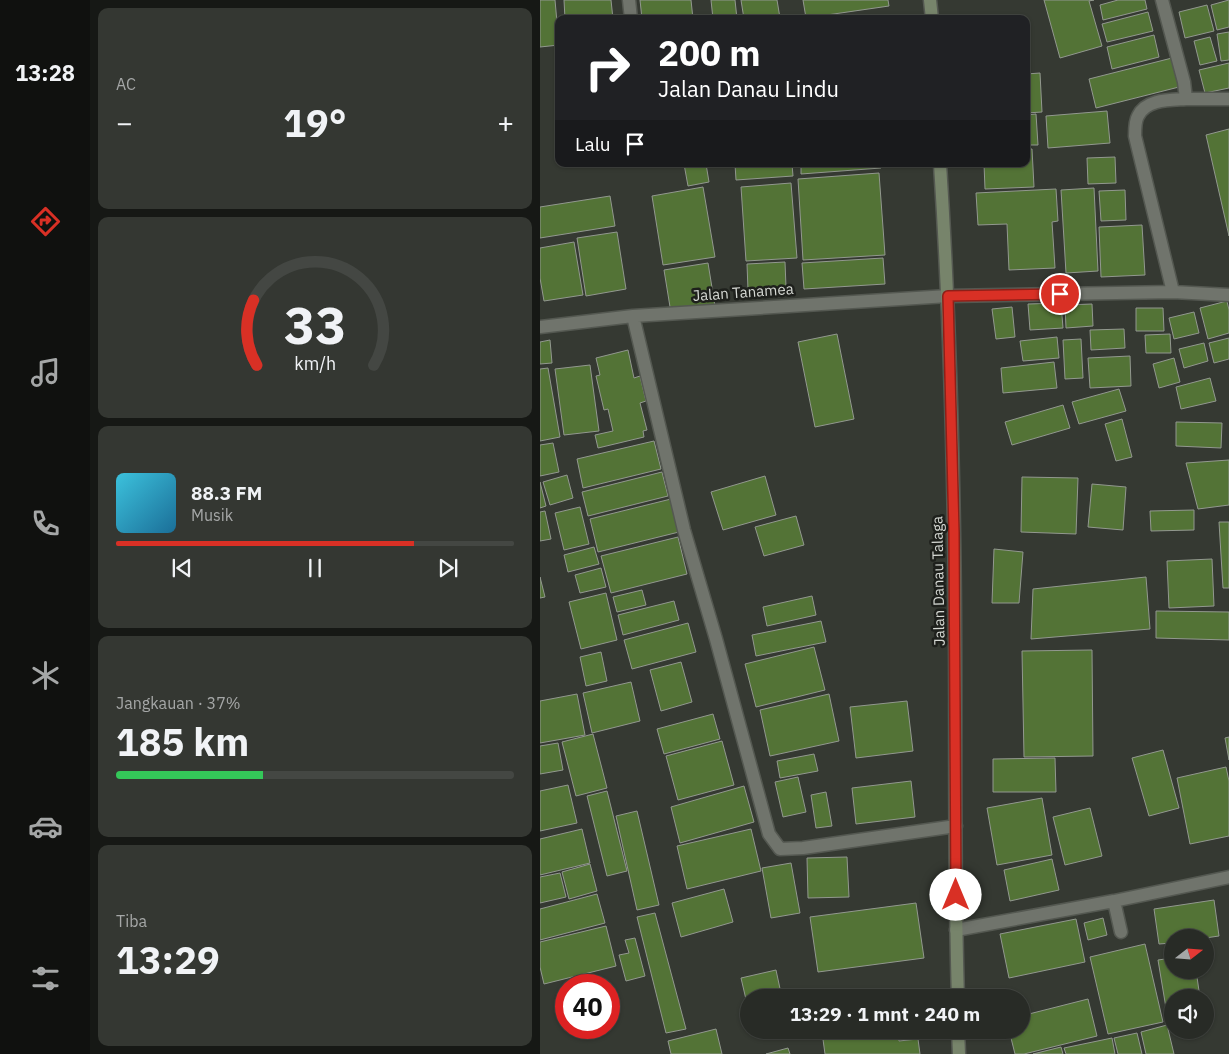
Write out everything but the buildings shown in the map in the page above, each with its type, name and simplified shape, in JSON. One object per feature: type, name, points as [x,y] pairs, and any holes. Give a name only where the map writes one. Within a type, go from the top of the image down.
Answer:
[{"type":"street","points":[[629,0],[631,15]]},
{"type":"street","points":[[930,0],[932,15]]},
{"type":"street","points":[[1162,0],[1184,82],[1186,99]]},
{"type":"street","points":[[1173,292],[1135,136],[1137,116],[1147,106],[1162,101],[1186,99],[1229,100]]},
{"type":"street","name":"Jalan Danau Talaga","points":[[940,167],[948,296],[954,532],[958,989]]},
{"type":"street","name":"Jalan Tanamea","points":[[540,327],[633,316],[948,296],[1173,292],[1229,295]]},
{"type":"street","points":[[633,316],[684,530],[716,638],[769,834],[780,849],[803,848],[956,826]]},
{"type":"street","points":[[956,930],[1114,901],[1229,877]]},
{"type":"street","points":[[1114,901],[1121,932]]},
{"type":"street","points":[[958,1039],[959,1054]]},
{"type":"route","points":[[956,895],[954,532],[948,296],[1060,294]]}]
